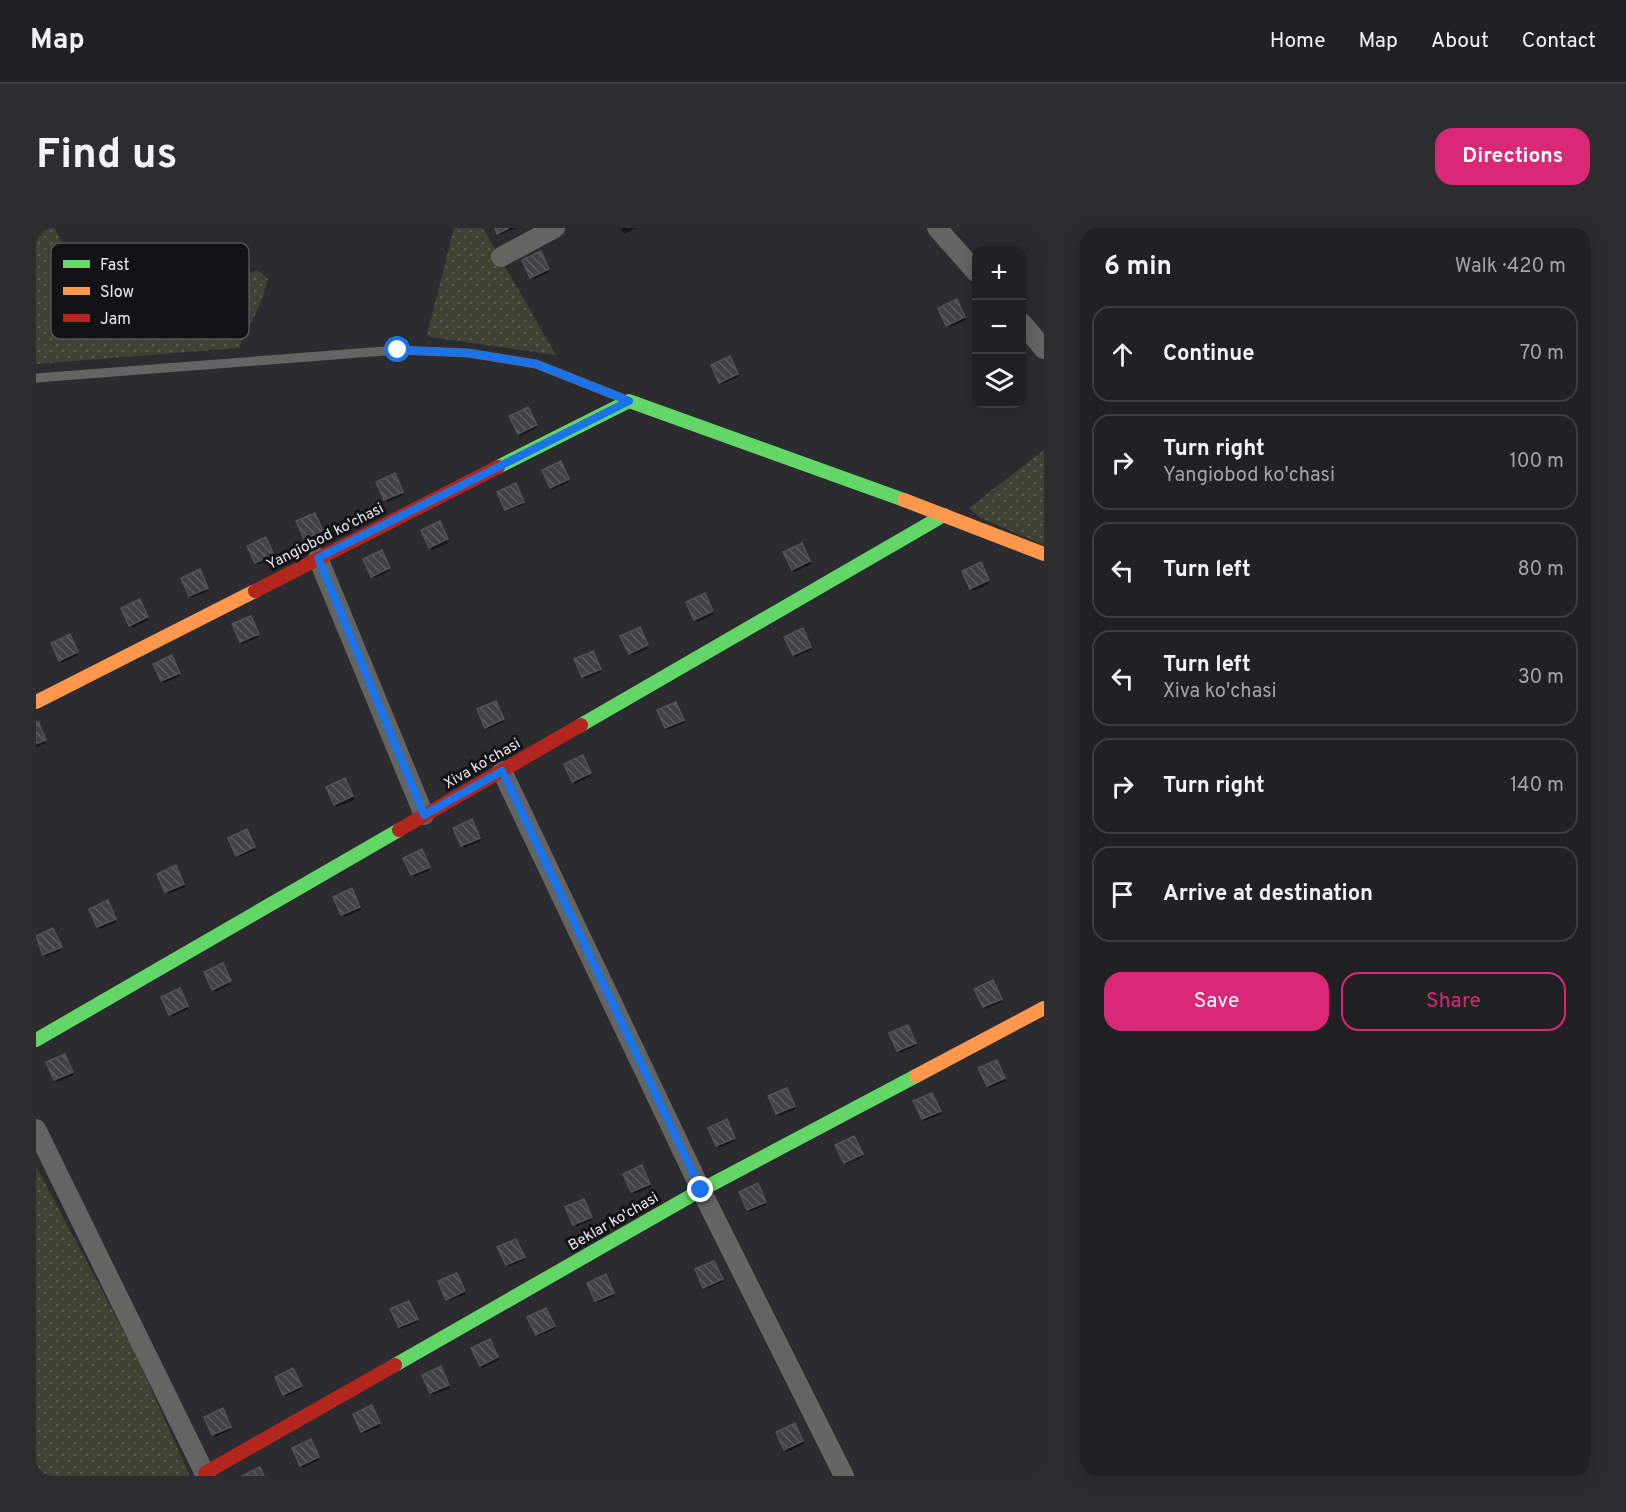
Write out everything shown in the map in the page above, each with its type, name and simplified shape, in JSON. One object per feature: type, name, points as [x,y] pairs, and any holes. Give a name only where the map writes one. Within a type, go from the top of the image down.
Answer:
[{"type":"street","points":[[501,257],[555,228]]},
{"type":"street","points":[[937,228],[972,267]]},
{"type":"street","points":[[1026,328],[1044,349]]},
{"type":"street","points":[[629,401],[944,515],[1044,554]]},
{"type":"street","name":"Yangiobod ko'chasi","points":[[36,702],[629,401]]},
{"type":"street","name":"Xiva ko'chasi","points":[[36,1040],[944,515]]},
{"type":"street","points":[[318,558],[424,815]]},
{"type":"street","points":[[502,771],[701,1190],[844,1476]]},
{"type":"street","name":"Beklar ko'chasi","points":[[206,1475],[701,1190],[1044,1008]]},
{"type":"street","points":[[36,1129],[206,1475]]},
{"type":"lane","points":[[36,378],[410,350],[468,353],[536,364],[629,401]]},
{"type":"green space","points":[[36,228],[54,228],[62,243],[51,243],[51,339],[243,339],[239,348],[36,364]]},
{"type":"green space","points":[[454,228],[483,228],[556,355],[430,337],[427,334]]},
{"type":"green space","points":[[257,270],[268,279],[261,302],[249,327],[249,273]]},
{"type":"green space","points":[[1044,450],[1044,545],[980,518],[969,508]]},
{"type":"green space","points":[[36,1166],[133,1349],[190,1476],[36,1476]]},
{"type":"building","points":[[495,228],[509,228],[497,234]]},
{"type":"building","points":[[541,251],[549,269],[530,278],[522,260]]},
{"type":"building","points":[[957,299],[965,317],[946,326],[938,308]]},
{"type":"building","points":[[730,356],[738,374],[719,383],[711,365]]},
{"type":"building","points":[[528,407],[537,425],[518,434],[509,416]]},
{"type":"building","points":[[561,461],[569,479],[550,488],[542,470]]},
{"type":"building","points":[[395,473],[403,492],[384,500],[376,482]]},
{"type":"building","points":[[516,483],[524,502],[505,510],[497,492]]},
{"type":"building","points":[[315,513],[323,531],[304,539],[296,521]]},
{"type":"building","points":[[440,521],[448,539],[429,548],[421,530]]},
{"type":"building","points":[[266,537],[274,555],[255,563],[247,546]]},
{"type":"building","points":[[802,543],[810,561],[792,570],[783,552]]},
{"type":"building","points":[[382,550],[390,568],[371,577],[363,559]]},
{"type":"building","points":[[981,562],[989,580],[970,589],[962,571]]},
{"type":"building","points":[[200,569],[208,588],[189,596],[181,578]]},
{"type":"building","points":[[705,593],[713,611],[694,620],[686,602]]},
{"type":"building","points":[[140,599],[148,617],[129,626],[121,608]]},
{"type":"building","points":[[251,616],[259,634],[240,642],[232,624]]},
{"type":"building","points":[[640,627],[648,645],[629,654],[620,636]]},
{"type":"building","points":[[803,628],[811,647],[793,655],[784,637]]},
{"type":"building","points":[[70,634],[78,652],[59,661],[51,643]]},
{"type":"building","points":[[593,651],[601,669],[582,677],[574,659]]},
{"type":"building","points":[[172,655],[180,673],[161,681],[153,664]]},
{"type":"building","points":[[496,701],[504,719],[485,728],[477,709]]},
{"type":"building","points":[[676,702],[684,720],[665,728],[657,710]]},
{"type":"building","points":[[38,721],[46,740],[36,744],[36,722]]},
{"type":"building","points":[[583,755],[591,773],[572,782],[564,764]]},
{"type":"building","points":[[345,778],[353,796],[334,805],[326,787]]},
{"type":"building","points":[[472,819],[480,838],[461,846],[453,828]]},
{"type":"building","points":[[247,829],[255,847],[236,856],[228,838]]},
{"type":"building","points":[[422,849],[430,867],[411,875],[403,858]]},
{"type":"building","points":[[176,865],[184,884],[165,892],[157,874]]},
{"type":"building","points":[[352,888],[360,907],[341,915],[333,897]]},
{"type":"building","points":[[108,900],[116,919],[97,927],[89,909]]},
{"type":"building","points":[[53,928],[62,947],[43,955],[36,936]]},
{"type":"building","points":[[223,963],[231,981],[212,990],[204,972]]},
{"type":"building","points":[[993,980],[1002,999],[983,1007],[974,989]]},
{"type":"building","points":[[180,988],[188,1006],[169,1015],[161,997]]},
{"type":"building","points":[[908,1025],[916,1043],[897,1051],[889,1033]]},
{"type":"building","points":[[65,1054],[73,1072],[54,1080],[46,1062]]},
{"type":"building","points":[[997,1060],[1005,1078],[987,1086],[978,1068]]},
{"type":"building","points":[[787,1088],[795,1106],[776,1114],[768,1096]]},
{"type":"building","points":[[932,1093],[941,1111],[922,1119],[913,1101]]},
{"type":"building","points":[[727,1119],[735,1138],[716,1146],[708,1128]]},
{"type":"building","points":[[854,1136],[863,1154],[844,1163],[835,1145]]},
{"type":"building","points":[[642,1165],[650,1184],[631,1192],[623,1174]]},
{"type":"building","points":[[758,1183],[766,1202],[747,1210],[739,1192]]},
{"type":"building","points":[[584,1199],[592,1217],[573,1225],[565,1207]]},
{"type":"building","points":[[516,1239],[525,1257],[506,1265],[497,1247]]},
{"type":"building","points":[[714,1261],[723,1279],[703,1288],[695,1269]]},
{"type":"building","points":[[457,1273],[465,1291],[446,1300],[438,1281]]},
{"type":"building","points":[[606,1274],[614,1293],[595,1301],[587,1283]]},
{"type":"building","points":[[409,1301],[418,1319],[399,1327],[390,1309]]},
{"type":"building","points":[[546,1308],[555,1326],[536,1335],[527,1317]]},
{"type":"building","points":[[490,1339],[498,1357],[480,1366],[471,1348]]},
{"type":"building","points":[[441,1366],[449,1385],[430,1393],[422,1375]]},
{"type":"building","points":[[293,1368],[302,1386],[283,1395],[275,1377]]},
{"type":"building","points":[[372,1405],[380,1423],[361,1432],[353,1414]]},
{"type":"building","points":[[223,1408],[231,1427],[212,1435],[204,1417]]},
{"type":"building","points":[[795,1423],[803,1441],[784,1450],[776,1432]]},
{"type":"building","points":[[311,1439],[319,1457],[300,1466],[292,1448]]},
{"type":"building","points":[[260,1467],[264,1476],[242,1476]]},
{"type":"traffic: fast","points":[[498,467],[629,401],[904,500]]},
{"type":"traffic: fast","points":[[581,725],[944,515]]},
{"type":"traffic: fast","points":[[36,1040],[399,830]]},
{"type":"traffic: fast","points":[[395,1365],[701,1190],[916,1076]]},
{"type":"traffic: slow","points":[[904,500],[1044,554]]},
{"type":"traffic: slow","points":[[36,702],[255,591]]},
{"type":"traffic: slow","points":[[916,1076],[1044,1008]]},
{"type":"traffic: jam","points":[[255,591],[498,467]]},
{"type":"traffic: jam","points":[[399,830],[581,725]]},
{"type":"traffic: jam","points":[[205,1473],[395,1365]]},
{"type":"route","points":[[398,350],[468,353],[536,364],[629,401],[318,558],[424,815],[502,771],[701,1190]]}]
